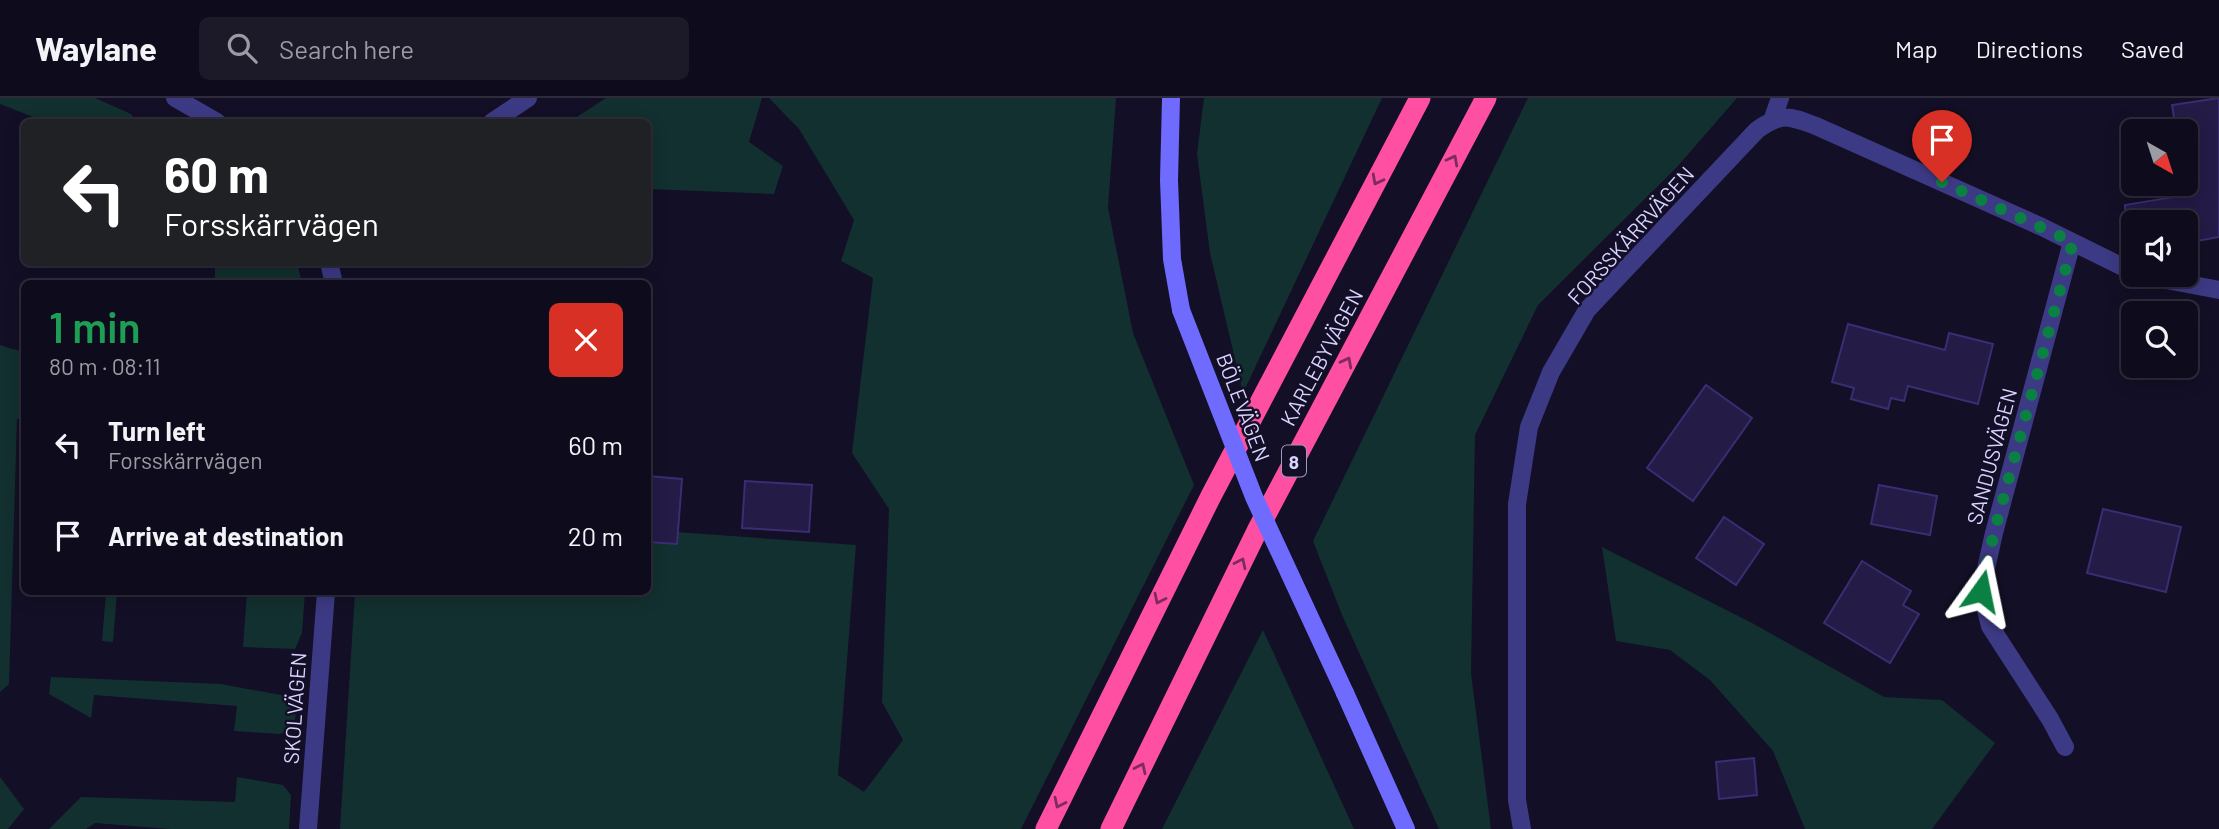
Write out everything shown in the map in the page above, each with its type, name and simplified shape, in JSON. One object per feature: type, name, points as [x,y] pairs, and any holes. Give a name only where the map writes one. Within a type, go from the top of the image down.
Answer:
[{"type":"highway","name":"KARLEBYVÄGEN","points":[[1046,829],[1210,496],[1420,98]]},
{"type":"highway","name":"KARLEBYVÄGEN","points":[[1111,829],[1257,531],[1486,98]]},
{"type":"main road","name":"BÖLEVÄGEN","points":[[1171,98],[1169,180],[1172,259],[1181,310],[1254,496],[1406,829]]},
{"type":"street","points":[[175,98],[212,119]]},
{"type":"street","points":[[496,119],[528,98]]},
{"type":"street","points":[[1780,98],[1773,118],[1793,118],[1816,126],[2121,266]]},
{"type":"street","name":"FORSSKÄRRVÄGEN","points":[[1522,829],[1517,800],[1517,505],[1528,427],[1551,372],[1587,310],[1757,130],[1773,118]]},
{"type":"street","name":"SANDUSVÄGEN","points":[[2065,747],[1990,626],[1981,591],[1994,533],[2073,242]]},
{"type":"street","points":[[2198,286],[2219,290]]},
{"type":"street","name":"SKOLVÄGEN","points":[[308,829],[327,595]]},
{"type":"green space","points":[[0,98],[95,98],[131,114],[135,119],[38,119],[0,104]]},
{"type":"green space","points":[[606,98],[762,98],[749,142],[783,166],[774,194],[651,189],[651,119],[574,119]]},
{"type":"green space","points":[[769,98],[1116,98],[1108,208],[1133,333],[1194,485],[1021,829],[340,829],[355,595],[651,595],[651,530],[856,545],[838,775],[864,792],[903,740],[882,702],[889,509],[852,453],[873,278],[841,261],[854,220],[799,129]]},
{"type":"green space","points":[[1204,98],[1382,98],[1243,393],[1210,253],[1197,154]]},
{"type":"green space","points":[[1528,98],[1737,98],[1676,168],[1538,305],[1475,435],[1471,673],[1491,829],[1439,829],[1342,615],[1313,541]]},
{"type":"green space","points":[[215,266],[298,266],[301,280],[215,280]]},
{"type":"green space","points":[[0,345],[21,350],[21,419],[17,419],[9,684],[0,692]]},
{"type":"green space","points":[[1602,547],[1752,623],[1884,697],[1942,700],[1995,743],[1932,829],[1805,829],[1773,751],[1710,680],[1670,650],[1616,641]]},
{"type":"green space","points":[[106,595],[117,595],[113,642],[102,641]]},
{"type":"green space","points":[[247,595],[305,595],[302,633],[295,649],[243,647]]},
{"type":"green space","points":[[1263,630],[1354,829],[1162,829]]},
{"type":"green space","points":[[51,677],[221,684],[292,697],[297,705],[294,727],[280,734],[234,731],[237,706],[94,695],[91,718],[49,694]]},
{"type":"green space","points":[[0,777],[24,809],[8,829],[0,829]]},
{"type":"green space","points":[[237,777],[283,785],[291,795],[289,829],[170,829],[95,823],[86,829],[49,829],[81,797],[235,802]]},
{"type":"building","points":[[2219,98],[2219,237],[2198,241],[2198,210],[2125,210],[2125,205],[2180,196],[2198,196],[2198,119],[2174,119],[2172,105]]},
{"type":"building","points":[[1848,324],[1945,350],[1949,333],[1993,344],[1978,404],[1908,386],[1904,401],[1891,398],[1888,409],[1851,399],[1854,388],[1832,382]]},
{"type":"building","points":[[1706,385],[1752,418],[1693,501],[1647,468]]},
{"type":"building","points":[[651,476],[682,479],[677,544],[651,542]]},
{"type":"building","points":[[745,481],[812,485],[809,532],[742,528]]},
{"type":"building","points":[[1879,485],[1937,496],[1930,535],[1871,524]]},
{"type":"building","points":[[2103,509],[2181,527],[2166,592],[2087,573]]},
{"type":"building","points":[[1724,517],[1764,544],[1736,585],[1696,558]]},
{"type":"building","points":[[1862,561],[1911,591],[1903,605],[1919,614],[1890,663],[1824,623]]},
{"type":"building","points":[[1754,758],[1757,795],[1719,799],[1716,762]]},
{"type":"route","points":[[1942,182],[2073,242],[1994,533],[1981,591]]}]
